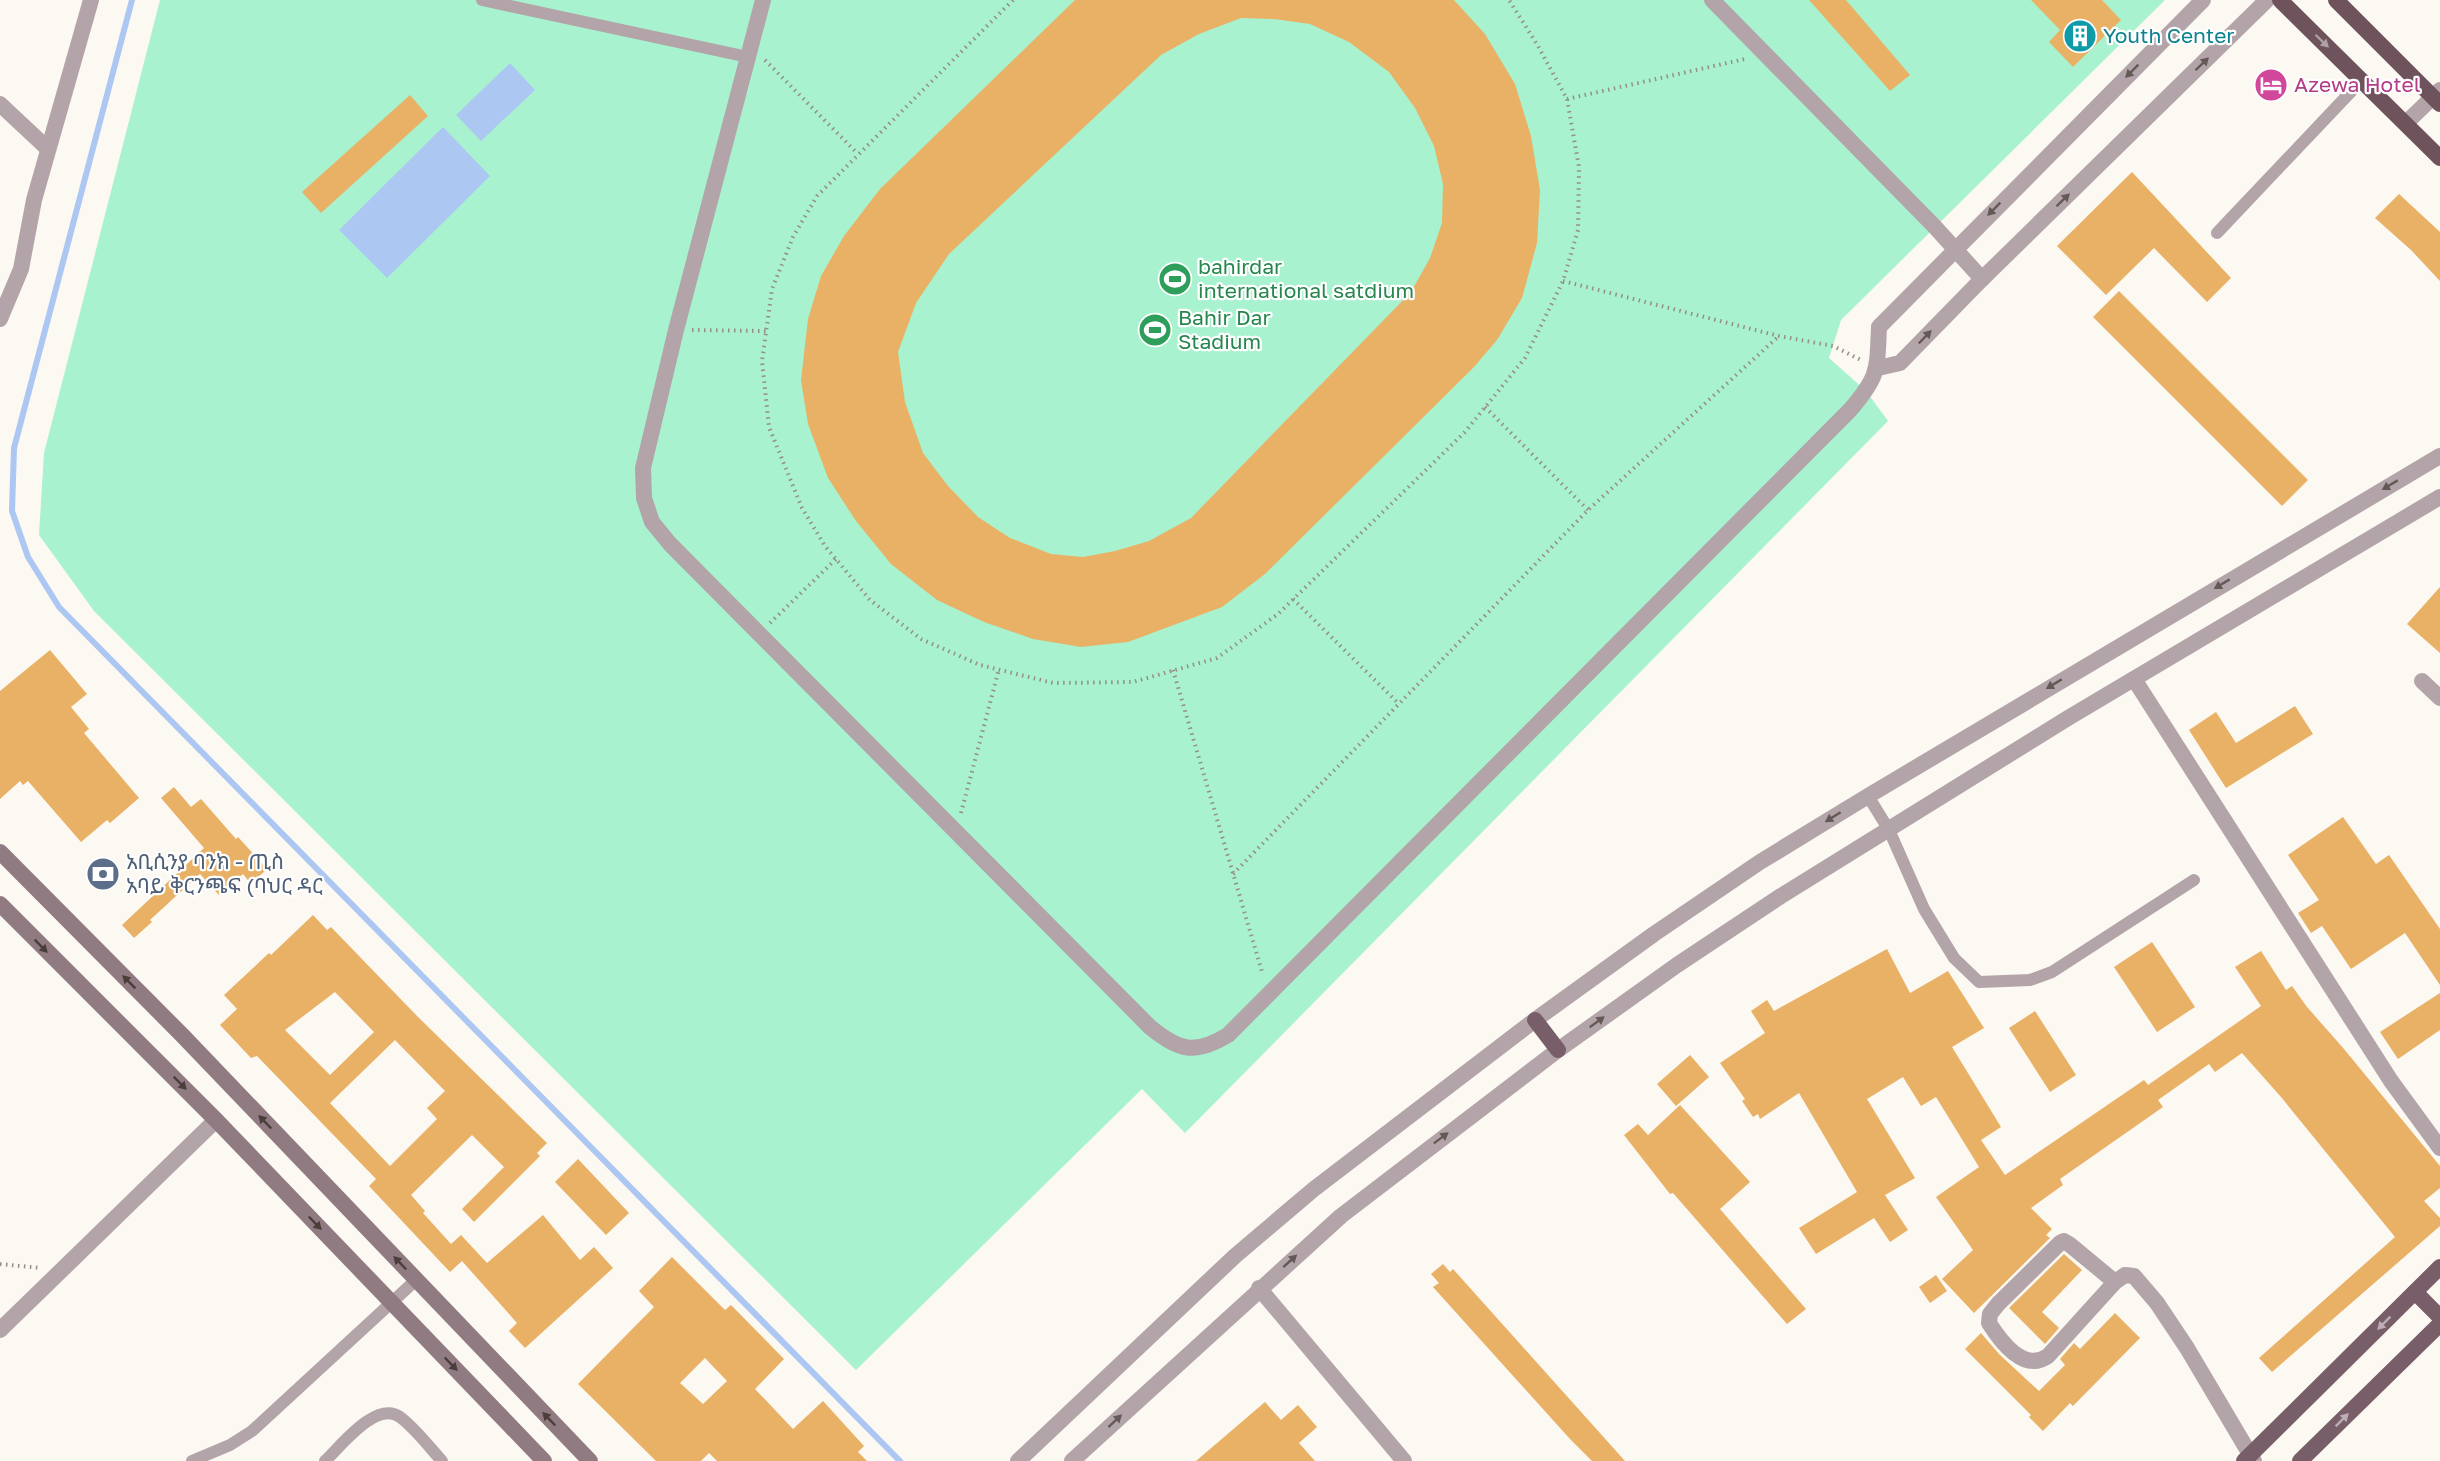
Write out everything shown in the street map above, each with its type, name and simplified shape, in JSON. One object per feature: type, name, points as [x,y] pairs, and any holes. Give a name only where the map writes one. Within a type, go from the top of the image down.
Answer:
[{"type":"highway","points":[[2280,0],[2440,158]]},
{"type":"highway","points":[[2336,0],[2438,97]]},
{"type":"main road","points":[[0,852],[182,1035],[590,1461]]},
{"type":"main road","points":[[0,904],[216,1120],[544,1461]]},
{"type":"main road","points":[[1535,1020],[1558,1050]]},
{"type":"main road","points":[[2249,1459],[2440,1267]]},
{"type":"main road","points":[[2415,1292],[2440,1317]]},
{"type":"main road","points":[[2300,1461],[2440,1323]]},
{"type":"street","points":[[0,319],[21,269],[34,200],[91,0]]},
{"type":"street","points":[[763,0],[676,330],[644,468],[644,498],[652,522],[670,543],[1150,1027],[1170,1043],[1188,1048],[1209,1047],[1228,1035],[1850,410],[1866,391],[1878,368],[1879,327],[2203,0]]},
{"type":"street","points":[[1712,0],[1982,279]]},
{"type":"street","points":[[1878,368],[1900,363],[1982,279],[2268,0]]},
{"type":"street","points":[[2406,123],[2438,97]]},
{"type":"street","points":[[0,104],[48,149]]},
{"type":"street","points":[[1018,1461],[1243,1249],[1314,1189],[1535,1020],[1654,934],[1760,862],[1868,796],[2440,456]]},
{"type":"street","points":[[1072,1461],[1259,1288],[1341,1216],[1558,1050],[1677,965],[1781,896],[2134,679],[2440,497]]},
{"type":"street","points":[[2134,679],[2391,1081],[2440,1148]]},
{"type":"street","points":[[2422,681],[2440,698]]},
{"type":"street","points":[[0,1330],[216,1120]]},
{"type":"street","points":[[2115,1282],[2064,1241],[1998,1304],[1990,1314],[1989,1323],[2021,1359],[2031,1362],[2040,1361],[2056,1347],[2115,1282],[2125,1275],[2134,1276],[2157,1303],[2187,1348],[2249,1459]]},
{"type":"street","points":[[1259,1288],[1404,1461]]},
{"type":"lane","points":[[482,0],[749,51]]},
{"type":"lane","points":[[2217,234],[2362,80]]},
{"type":"lane","points":[[1868,796],[1889,830],[1924,909],[1954,958],[1979,982],[2030,980],[2052,972],[2193,880]]},
{"type":"lane","points":[[192,1461],[252,1431],[416,1280]]},
{"type":"lane","points":[[328,1460],[374,1416],[388,1413],[401,1418],[442,1461]]},
{"type":"path","points":[[1013,0],[857,153],[817,196],[793,237],[772,289],[762,361],[769,427],[802,508],[825,546],[870,600],[921,639],[980,665],[1053,683],[1133,682],[1217,658],[1278,614],[1465,432],[1525,358],[1563,281],[1578,230],[1579,167],[1567,99],[1509,0]]},
{"type":"path","points":[[749,51],[857,153]]},
{"type":"path","points":[[1567,99],[1764,55]]},
{"type":"path","points":[[1563,281],[1779,336],[1833,346],[1878,368]]},
{"type":"path","points":[[676,330],[766,331]]},
{"type":"path","points":[[1233,874],[1588,510],[1779,336]]},
{"type":"path","points":[[1485,406],[1588,510]]},
{"type":"path","points":[[759,633],[836,559]]},
{"type":"path","points":[[1293,599],[1399,704]]},
{"type":"path","points":[[956,832],[999,669]]},
{"type":"path","points":[[1173,670],[1268,994]]},
{"type":"path","points":[[0,1264],[62,1270]]},
{"type":"green space","points":[[160,0],[2165,0],[1841,320],[1829,358],[1866,391],[1888,421],[1185,1133],[1142,1089],[856,1370],[94,611],[39,535],[44,453]]},
{"type":"water","points":[[510,63],[535,90],[481,141],[456,115]]},
{"type":"water","points":[[443,127],[490,176],[387,278],[339,230]]},
{"type":"building","points":[[1075,0],[1454,0],[1485,34],[1515,84],[1531,136],[1540,190],[1537,243],[1522,298],[1497,340],[1474,367],[1265,574],[1222,607],[1128,642],[1081,647],[1033,639],[984,622],[937,600],[891,564],[856,521],[828,478],[808,424],[801,380],[808,319],[821,276],[844,236],[880,189]],"holes":[[[1241,18],[1274,19],[1310,24],[1349,42],[1389,72],[1415,108],[1434,146],[1443,184],[1442,223],[1430,258],[1411,292],[1191,518],[1149,541],[1083,557],[1051,554],[1010,538],[978,517],[948,486],[923,453],[905,402],[898,352],[916,303],[949,254],[1161,55],[1199,34]]]},
{"type":"building","points":[[1809,0],[1846,0],[1910,75],[1890,91]]},
{"type":"building","name":"Youth Center","points":[[2031,0],[2102,0],[2121,20],[2073,67],[2049,42],[2060,30]]},
{"type":"building","points":[[410,95],[428,116],[321,213],[302,192]]},
{"type":"building","points":[[2132,172],[2231,278],[2207,302],[2154,248],[2106,295],[2057,246]]},
{"type":"building","points":[[2399,194],[2440,232],[2440,281],[2411,250],[2375,218]]},
{"type":"building","points":[[2119,291],[2308,480],[2282,506],[2093,317]]},
{"type":"building","points":[[2440,587],[2440,653],[2407,624]]},
{"type":"building","points":[[50,650],[87,694],[71,707],[89,729],[84,733],[139,798],[110,823],[107,820],[81,842],[28,781],[23,785],[20,781],[0,799],[0,691]]},
{"type":"building","points":[[2295,706],[2313,734],[2226,788],[2189,730],[2216,712],[2236,743]]},
{"type":"building","points":[[174,787],[191,807],[201,799],[236,839],[238,837],[267,869],[251,884],[243,874],[219,895],[200,874],[134,938],[122,925],[204,848],[161,798]]},
{"type":"building","points":[[2343,817],[2376,864],[2389,855],[2440,929],[2440,985],[2405,933],[2351,969],[2322,926],[2311,933],[2298,913],[2319,900],[2288,855]]},
{"type":"building","points":[[313,915],[327,930],[331,927],[418,1017],[547,1143],[537,1153],[540,1156],[474,1222],[462,1209],[504,1167],[472,1135],[411,1195],[425,1211],[423,1213],[451,1244],[461,1235],[487,1263],[543,1215],[580,1260],[594,1247],[613,1268],[525,1348],[509,1331],[517,1323],[462,1261],[450,1272],[369,1186],[376,1179],[257,1056],[251,1058],[220,1025],[237,1009],[224,995],[269,953],[271,955]],"holes":[[[335,992],[374,1032],[330,1075],[285,1030]],[[395,1040],[445,1091],[427,1108],[437,1119],[390,1166],[330,1103]]]},
{"type":"building","points":[[2152,942],[2195,1007],[2157,1032],[2114,967]]},
{"type":"building","points":[[1887,949],[1910,993],[1948,971],[1984,1028],[1952,1047],[2001,1127],[1981,1140],[2005,1175],[2144,1080],[2148,1085],[2261,1006],[2235,967],[2261,951],[2286,990],[2292,986],[2440,1166],[2440,1188],[2424,1201],[2440,1218],[2440,1226],[2272,1372],[2259,1358],[2395,1237],[2281,1097],[2242,1053],[2215,1072],[2209,1064],[2158,1100],[2163,1107],[2060,1179],[2063,1185],[2031,1208],[2052,1229],[2046,1235],[2050,1238],[1974,1313],[1942,1279],[1973,1250],[1936,1197],[1979,1167],[1936,1097],[1921,1106],[1903,1077],[1867,1099],[1915,1178],[1885,1195],[1908,1230],[1890,1242],[1874,1218],[1816,1254],[1799,1228],[1857,1192],[1799,1093],[1760,1119],[1758,1114],[1753,1117],[1742,1101],[1745,1099],[1720,1063],[1765,1033],[1751,1011],[1767,1000],[1774,1011]]},
{"type":"building","points":[[2440,993],[2440,1030],[2398,1059],[2380,1032]]},
{"type":"building","points":[[2035,1011],[2076,1075],[2050,1092],[2009,1028]]},
{"type":"building","points":[[1690,1055],[1709,1077],[1676,1106],[1657,1084]]},
{"type":"building","points":[[1680,1105],[1750,1182],[1720,1209],[1806,1309],[1787,1324],[1673,1193],[1670,1194],[1624,1135],[1638,1124],[1648,1135]]},
{"type":"building","points":[[578,1159],[629,1213],[606,1235],[555,1182]]},
{"type":"building","points":[[2064,1254],[2082,1270],[2042,1312],[2059,1328],[2045,1344],[2009,1308]]},
{"type":"building","points":[[672,1257],[725,1310],[731,1305],[784,1359],[755,1389],[793,1429],[823,1401],[864,1446],[858,1452],[867,1461],[717,1461],[709,1453],[701,1461],[656,1461],[578,1384],[654,1307],[639,1291]],"holes":[[[705,1358],[727,1381],[703,1404],[680,1383]]]},
{"type":"building","points":[[1443,1264],[1450,1272],[1453,1269],[1625,1461],[1592,1461],[1570,1439],[1433,1287],[1439,1283],[1431,1274]]},
{"type":"building","points":[[1936,1275],[1947,1291],[1930,1303],[1919,1287]]},
{"type":"building","points":[[2115,1313],[2140,1338],[2073,1406],[2070,1403],[2043,1431],[2029,1417],[2031,1415],[1965,1349],[1981,1333],[1999,1354],[2039,1391],[2065,1365],[2060,1359],[2074,1343],[2080,1349]]},
{"type":"building","points":[[1265,1402],[1281,1420],[1298,1405],[1317,1427],[1299,1443],[1315,1461],[1196,1461]]},
{"type":"waterway","points":[[132,0],[14,448],[12,511],[28,557],[59,607],[900,1461]]},
{"type":"place","name":"Youth Center","points":[[2080,36]]},
{"type":"place","name":"Azewa Hotel","points":[[2271,85]]},
{"type":"place","name":"bahirdar international satdium","points":[[1175,279]]},
{"type":"place","name":"Bahir Dar Stadium","points":[[1155,330]]},
{"type":"place","name":"አቢሲንያ ባንክ - ጢስ አባይ ቅርንጫፍ (ባህር ዳር","points":[[103,874]]}]
